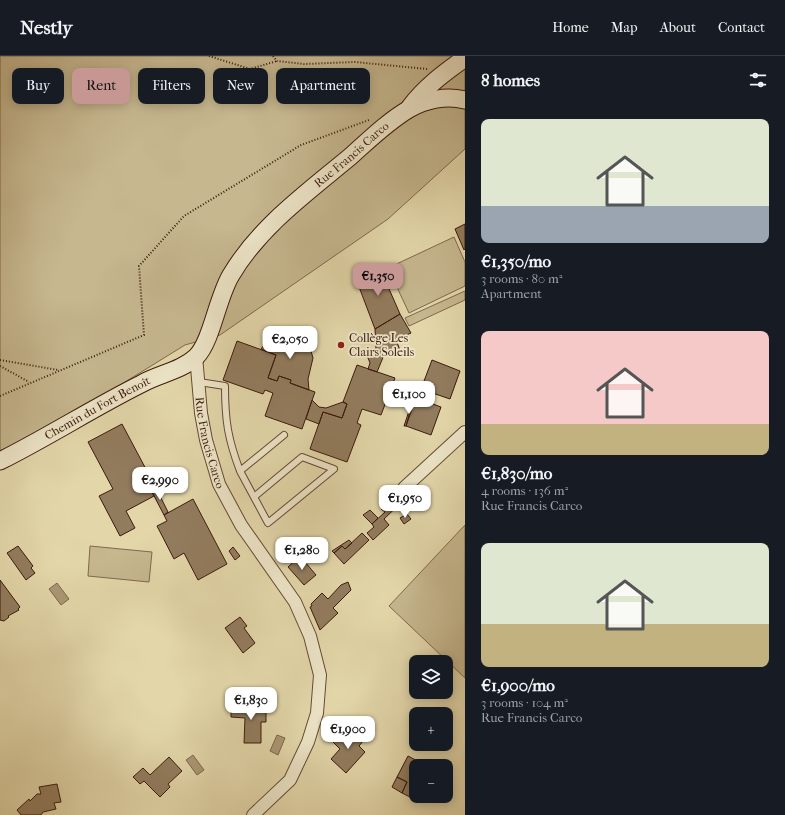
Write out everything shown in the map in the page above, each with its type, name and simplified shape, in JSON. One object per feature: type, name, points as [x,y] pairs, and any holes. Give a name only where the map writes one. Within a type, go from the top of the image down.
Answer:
[{"type":"street","name":"Rue Francis Carco","points":[[409,109],[419,96],[446,72],[465,58]]},
{"type":"street","name":"Rue Francis Carco","points":[[253,815],[290,780],[308,742],[314,720],[320,675],[310,636],[295,602],[241,525],[219,484],[203,426],[196,356],[205,344],[220,298],[230,276],[245,253],[271,224],[382,129],[409,109],[428,101],[444,98],[465,100]]},
{"type":"street","name":"Chemin du Fort Benoît","points":[[0,461],[140,384],[175,370],[196,356]]},
{"type":"street","points":[[404,488],[465,432]]},
{"type":"lane","points":[[199,382],[225,386],[225,420],[232,450],[240,471],[254,497],[268,523],[334,469],[302,457],[254,497]]},
{"type":"lane","points":[[240,471],[284,435]]},
{"type":"path","points":[[209,56],[250,69],[277,61],[304,64],[355,62],[446,72]]},
{"type":"path","points":[[273,56],[277,61]]},
{"type":"path","points":[[0,396],[29,382],[144,335],[139,266],[184,216],[301,145],[368,119],[382,129]]},
{"type":"path","points":[[0,360],[59,370]]},
{"type":"path","points":[[0,366],[29,382]]},
{"type":"shaded area","points":[[0,56],[465,56],[465,149],[388,219],[220,335],[185,345],[23,445],[0,454]]},
{"type":"shaded area","points":[[454,237],[465,262],[465,286],[409,313],[388,268]]},
{"type":"shaded area","points":[[465,291],[465,300],[409,326],[405,318]]},
{"type":"shaded area","points":[[465,525],[465,678],[453,667],[453,655],[441,655],[389,606]]},
{"type":"shaded area","points":[[90,546],[152,552],[149,582],[88,576]]},
{"type":"shaded area","points":[[57,583],[69,599],[61,605],[49,589]]},
{"type":"shaded area","points":[[277,735],[285,738],[278,755],[270,751]]},
{"type":"shaded area","points":[[193,755],[204,770],[197,775],[186,760]]},
{"type":"building","points":[[465,224],[465,249],[464,250],[455,229]]},
{"type":"building","points":[[379,266],[400,314],[375,329],[356,279]]},
{"type":"building","points":[[400,314],[411,333],[396,340],[400,350],[384,355],[377,372],[368,369],[370,363],[366,353],[376,349],[375,329]]},
{"type":"building","points":[[281,334],[296,336],[307,345],[311,351],[313,358],[308,379],[309,390],[290,383],[291,380],[279,376],[277,381],[268,378],[276,355],[261,349],[268,340]]},
{"type":"building","points":[[237,341],[276,355],[268,378],[277,381],[279,376],[291,380],[290,383],[315,392],[302,429],[265,416],[273,393],[265,390],[263,394],[223,380]]},
{"type":"building","points":[[432,360],[460,371],[450,399],[421,389]]},
{"type":"building","points":[[357,365],[395,378],[381,415],[362,409],[357,423],[361,425],[347,462],[310,449],[323,412],[342,418],[347,404],[343,402]]},
{"type":"building","points":[[414,397],[441,407],[431,435],[406,426]]},
{"type":"building","points":[[312,400],[319,407],[326,408],[343,402],[347,404],[342,418],[323,412],[319,424],[306,419]]},
{"type":"building","points":[[411,405],[413,406],[406,426],[404,426]]},
{"type":"building","points":[[122,424],[156,488],[151,490],[154,496],[126,511],[135,528],[120,536],[99,496],[113,489],[88,442]]},
{"type":"building","points":[[156,488],[168,512],[164,515],[151,490]]},
{"type":"building","points":[[400,491],[406,498],[384,519],[389,525],[373,540],[367,533],[374,527],[372,524],[385,512],[381,509]]},
{"type":"building","points":[[193,499],[227,564],[198,580],[184,553],[174,559],[157,526],[167,521],[164,515]]},
{"type":"building","points":[[370,510],[378,518],[372,524],[363,515]]},
{"type":"building","points":[[407,514],[411,519],[404,524],[400,518]]},
{"type":"building","points":[[362,533],[369,540],[344,564],[334,553],[342,546],[345,549]]},
{"type":"building","points":[[349,540],[352,543],[345,549],[342,546],[334,553],[332,551]]},
{"type":"building","points":[[18,546],[33,566],[31,568],[35,573],[26,580],[7,553]]},
{"type":"building","points":[[233,547],[240,556],[235,560],[229,551]]},
{"type":"building","points":[[300,556],[316,575],[304,585],[288,567]]},
{"type":"building","points":[[0,580],[20,607],[18,609],[19,610],[8,616],[9,617],[4,621],[0,620]]},
{"type":"building","points":[[348,582],[351,590],[333,608],[338,613],[320,630],[310,607],[312,606],[311,604],[322,593],[328,599],[341,585]]},
{"type":"building","points":[[240,617],[247,626],[244,628],[255,643],[243,653],[225,628]]},
{"type":"building","points":[[231,706],[266,706],[266,722],[261,722],[261,743],[244,743],[245,718],[231,717]]},
{"type":"building","points":[[348,727],[363,741],[359,746],[365,752],[346,773],[331,759],[340,749],[333,742]]},
{"type":"building","points":[[408,756],[414,759],[409,759],[409,796],[402,793],[407,782],[397,777]]},
{"type":"building","points":[[169,757],[182,771],[168,784],[170,787],[160,797],[144,781],[140,784],[133,777],[143,768],[150,775]]},
{"type":"building","points":[[397,777],[407,782],[402,793],[392,787]]},
{"type":"building","points":[[57,784],[61,802],[54,803],[56,809],[43,812],[41,815],[21,815],[17,810],[29,799],[30,801],[37,794],[41,794],[39,787]]},
{"type":"place","name":"Collège Les Clairs Soleils","points":[[341,345]]}]
